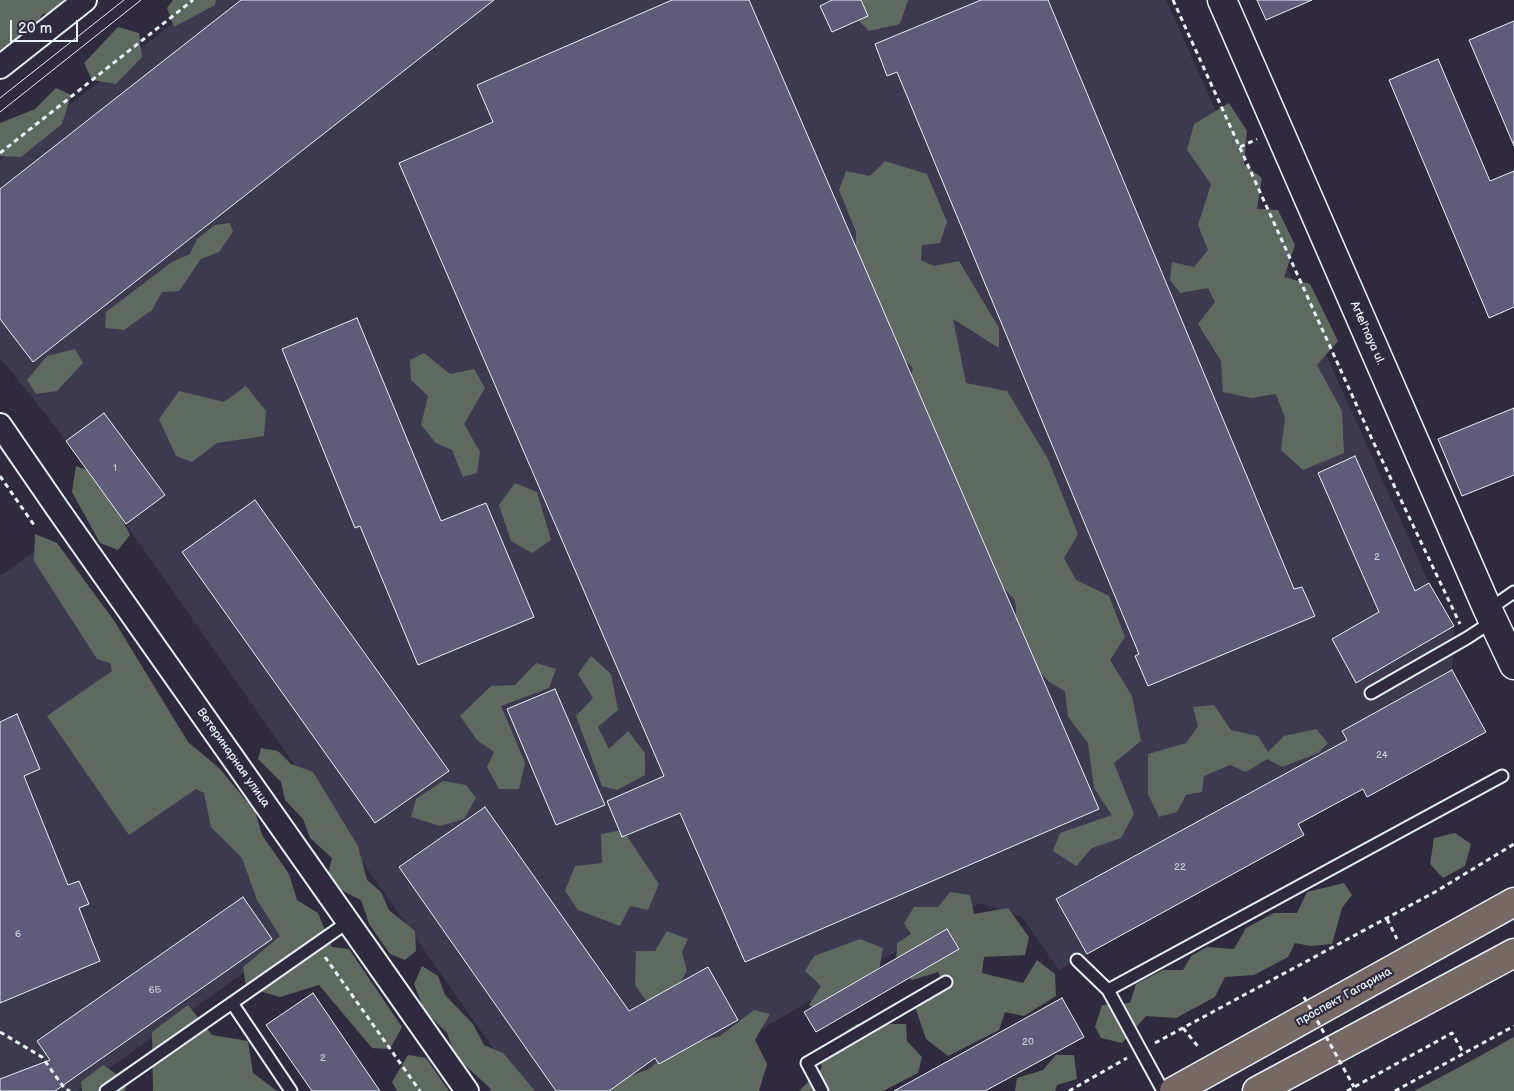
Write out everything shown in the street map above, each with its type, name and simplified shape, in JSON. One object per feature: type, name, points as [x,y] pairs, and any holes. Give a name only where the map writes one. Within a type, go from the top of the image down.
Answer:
[{"type":"main road","name":"проспект Гагарина","points":[[1174,1091],[1514,902]]},
{"type":"main road","points":[[1257,1091],[1514,953]]},
{"type":"street","points":[[0,67],[85,0]]},
{"type":"street","name":"Artel'naya ul.","points":[[1222,0],[1490,616],[1514,665]]},
{"type":"street","name":"Ветеринарная улица","points":[[0,425],[466,1091]]},
{"type":"lane","points":[[1372,693],[1467,638],[1514,592]]},
{"type":"lane","points":[[1108,990],[1502,776]]},
{"type":"lane","points":[[106,1091],[348,922]]},
{"type":"lane","points":[[1077,960],[1108,990],[1163,1091]]},
{"type":"lane","points":[[822,1091],[807,1063],[946,982]]},
{"type":"lane","points":[[232,1003],[291,1091]]},
{"type":"path","points":[[0,153],[193,0]]},
{"type":"path","points":[[1173,0],[1371,438],[1467,638]]},
{"type":"path","points":[[1240,147],[1260,137]]},
{"type":"path","points":[[0,476],[34,525]]},
{"type":"path","points":[[1069,1091],[1141,1050],[1387,919],[1514,844]]},
{"type":"path","points":[[1387,919],[1400,944]]},
{"type":"path","points":[[316,944],[420,1091]]},
{"type":"path","points":[[1304,997],[1354,1087]]},
{"type":"path","points":[[1395,1091],[1514,1026]]},
{"type":"path","points":[[1184,1028],[1204,1053]]},
{"type":"path","points":[[0,1032],[42,1057],[65,1089],[70,1091]]},
{"type":"path","points":[[1347,1091],[1452,1033],[1464,1054]]},
{"type":"shaded area","points":[[202,0],[1166,0],[1429,583],[1454,626],[1452,670],[1363,789],[1299,824],[1304,835],[1059,970],[1022,917],[980,903],[654,1091],[523,1091],[126,524],[51,421],[0,358],[0,160]]},
{"type":"shaded area","points":[[47,543],[310,926],[77,1091],[0,1091],[0,576]]},
{"type":"green space","points":[[0,0],[79,0],[66,11],[43,14],[24,39],[0,61]]},
{"type":"green space","points":[[173,0],[216,0],[215,5],[174,27],[167,8]]},
{"type":"green space","points":[[855,0],[908,0],[900,24],[869,31],[851,13]]},
{"type":"green space","points":[[118,27],[139,33],[142,57],[116,84],[92,80],[84,63]]},
{"type":"green space","points":[[56,88],[71,95],[62,124],[21,157],[0,156],[0,123],[35,109]]},
{"type":"green space","points":[[1229,103],[1247,131],[1244,164],[1262,178],[1257,209],[1278,210],[1295,245],[1284,277],[1310,284],[1338,341],[1317,365],[1342,411],[1344,453],[1303,470],[1281,450],[1285,418],[1276,394],[1251,398],[1223,392],[1221,361],[1198,324],[1215,302],[1208,288],[1180,293],[1170,280],[1172,262],[1194,267],[1208,250],[1198,225],[1211,184],[1187,150],[1194,124]]},
{"type":"green space","points":[[885,161],[927,174],[947,222],[940,243],[922,245],[921,260],[934,266],[959,261],[999,328],[999,348],[953,319],[966,383],[1007,391],[1048,459],[1078,534],[1064,558],[1076,580],[1109,596],[1125,637],[1110,660],[1132,696],[1141,741],[1114,763],[1134,814],[1121,838],[1092,848],[1076,866],[1053,851],[1060,833],[1112,815],[1094,788],[1088,743],[1068,717],[1065,691],[1049,682],[1019,649],[1015,600],[980,563],[906,395],[913,368],[886,341],[855,272],[856,232],[839,190],[846,171],[870,176]]},
{"type":"green space","points":[[230,223],[233,232],[219,252],[201,259],[179,291],[162,292],[152,310],[124,330],[105,328],[106,312],[172,262],[190,254],[197,239],[215,225]]},
{"type":"green space","points":[[75,349],[83,363],[57,391],[36,394],[27,380],[47,356]]},
{"type":"green space","points":[[424,353],[450,374],[474,369],[485,388],[464,424],[480,452],[477,473],[463,477],[452,450],[436,443],[421,425],[428,396],[411,380],[410,360]]},
{"type":"green space","points":[[246,386],[266,411],[264,436],[217,443],[192,462],[176,456],[159,419],[179,391],[224,402]]},
{"type":"green space","points":[[76,466],[100,475],[130,535],[118,550],[100,543],[72,492]]},
{"type":"green space","points":[[515,483],[537,492],[551,540],[532,553],[511,541],[499,505]]},
{"type":"green space","points":[[35,534],[57,543],[115,622],[188,742],[219,768],[255,811],[262,835],[289,874],[297,900],[318,913],[332,947],[349,949],[402,1027],[390,1049],[372,1048],[319,985],[280,997],[246,987],[243,967],[280,936],[257,900],[242,858],[211,827],[204,793],[196,789],[129,835],[47,716],[112,671],[110,663],[97,659],[34,561]]},
{"type":"green space","points":[[591,656],[611,674],[618,710],[598,727],[609,749],[628,731],[645,753],[645,775],[617,790],[602,786],[576,716],[593,698],[578,674]]},
{"type":"green space","points":[[536,663],[556,669],[549,688],[501,706],[525,763],[519,789],[499,789],[487,767],[494,752],[477,740],[460,716],[491,686],[515,685]]},
{"type":"green space","points":[[1214,705],[1231,730],[1258,736],[1268,752],[1284,736],[1316,729],[1328,743],[1318,753],[1282,767],[1267,759],[1246,772],[1230,765],[1204,776],[1202,792],[1186,795],[1177,812],[1159,817],[1148,794],[1148,754],[1186,743],[1198,726],[1193,707]]},
{"type":"green space","points":[[261,748],[278,751],[291,764],[313,772],[358,846],[367,880],[381,892],[389,910],[415,931],[416,951],[405,960],[390,954],[369,924],[361,900],[339,889],[328,874],[332,858],[310,838],[303,819],[285,800],[281,782],[258,759]]},
{"type":"green space","points":[[443,781],[466,785],[476,798],[464,819],[440,826],[411,817],[416,799]]},
{"type":"green space","points":[[623,830],[659,884],[648,910],[630,906],[620,926],[578,910],[565,891],[575,866],[602,863],[601,834]]},
{"type":"green space","points":[[1455,833],[1471,844],[1465,866],[1443,878],[1430,864],[1434,838]]},
{"type":"green space","points":[[1344,883],[1352,895],[1342,908],[1332,944],[1311,946],[1295,943],[1288,957],[1254,975],[1225,977],[1215,997],[1176,1018],[1146,1016],[1122,1043],[1101,1038],[1095,1027],[1102,1005],[1130,1003],[1136,984],[1163,970],[1183,970],[1191,956],[1207,947],[1234,949],[1246,928],[1274,913],[1297,913],[1307,892]]},
{"type":"green space","points":[[950,892],[970,895],[974,914],[1008,908],[1029,937],[1025,955],[984,957],[982,973],[1023,983],[1037,960],[1055,974],[1056,996],[1024,1016],[1005,1012],[999,1030],[948,1056],[926,1039],[915,1007],[946,989],[938,972],[912,980],[896,967],[897,943],[911,934],[904,923],[914,907],[938,907]]},
{"type":"green space","points":[[667,931],[688,939],[682,952],[687,971],[668,1004],[651,1007],[635,985],[636,951],[655,951]]},
{"type":"green space","points":[[860,939],[883,948],[877,981],[823,1012],[809,1005],[821,986],[805,971],[814,956]]},
{"type":"green space","points":[[422,966],[438,976],[445,995],[473,1024],[484,1045],[503,1053],[535,1091],[491,1091],[455,1056],[447,1033],[424,1010],[414,984]]},
{"type":"green space","points":[[188,1005],[212,1035],[248,1041],[253,1073],[277,1091],[153,1091],[152,1032]]},
{"type":"green space","points":[[754,1010],[770,1014],[755,1040],[767,1064],[759,1091],[604,1091],[620,1080],[649,1069],[670,1050],[720,1036]]},
{"type":"green space","points":[[857,1024],[906,1024],[907,1041],[922,1057],[918,1073],[883,1091],[799,1091],[821,1069],[822,1047]]},
{"type":"green space","points":[[1514,1037],[1514,1091],[1414,1091],[1469,1062]]},
{"type":"green space","points":[[408,1055],[426,1058],[449,1091],[397,1091],[392,1082]]},
{"type":"green space","points":[[1056,1055],[1074,1055],[1077,1079],[1057,1085],[1055,1091],[1015,1091],[1017,1078],[1043,1070]]},
{"type":"green space","points":[[103,1065],[127,1081],[125,1091],[82,1091],[81,1082]]},
{"type":"building","points":[[241,0],[494,0],[33,362],[0,319],[0,189]]},
{"type":"building","points":[[672,0],[749,0],[1099,809],[745,962],[680,813],[622,837],[607,801],[664,776],[399,163],[493,122],[477,85]]},
{"type":"building","points":[[832,0],[861,0],[868,16],[832,32],[820,6]]},
{"type":"building","points":[[981,0],[1048,0],[1294,589],[1302,587],[1315,616],[1148,686],[1135,656],[1139,654],[897,72],[887,76],[875,44]]},
{"type":"building","points":[[1257,0],[1312,0],[1266,20]]},
{"type":"building","points":[[1514,21],[1514,146],[1469,40]]},
{"type":"building","points":[[1438,59],[1490,181],[1514,171],[1514,307],[1489,318],[1389,80]]},
{"type":"building","points":[[357,318],[441,521],[486,503],[534,617],[418,665],[360,526],[355,528],[282,349]]},
{"type":"building","points":[[1514,408],[1514,475],[1462,496],[1438,439]]},
{"type":"building","points":[[104,413],[165,495],[126,524],[66,441]]},
{"type":"building","points":[[1355,456],[1415,591],[1429,583],[1454,626],[1356,683],[1332,639],[1379,612],[1318,473]]},
{"type":"building","points":[[255,500],[449,771],[375,823],[182,552]]},
{"type":"building","points":[[1452,670],[1486,732],[1367,797],[1363,789],[1298,824],[1304,835],[1087,954],[1056,899],[1347,740],[1342,731]]},
{"type":"building","points":[[555,689],[605,805],[556,825],[507,709]]},
{"type":"building","points":[[17,714],[40,769],[24,776],[68,885],[79,881],[89,904],[79,908],[100,961],[0,1003],[0,722]]},
{"type":"building","points":[[485,807],[629,1011],[708,967],[738,1020],[659,1064],[655,1058],[609,1091],[556,1091],[399,867]]},
{"type":"building","points":[[243,897],[272,939],[55,1091],[0,1091],[0,1079],[50,1060],[37,1041]]},
{"type":"building","points":[[947,929],[959,949],[816,1032],[804,1012]]},
{"type":"building","points":[[313,993],[380,1091],[312,1091],[266,1025]]},
{"type":"building","points":[[1062,998],[1084,1037],[985,1091],[894,1091]]},
{"type":"tram line","points":[[0,98],[124,0]]},
{"type":"tram line","points":[[0,112],[141,0]]}]
